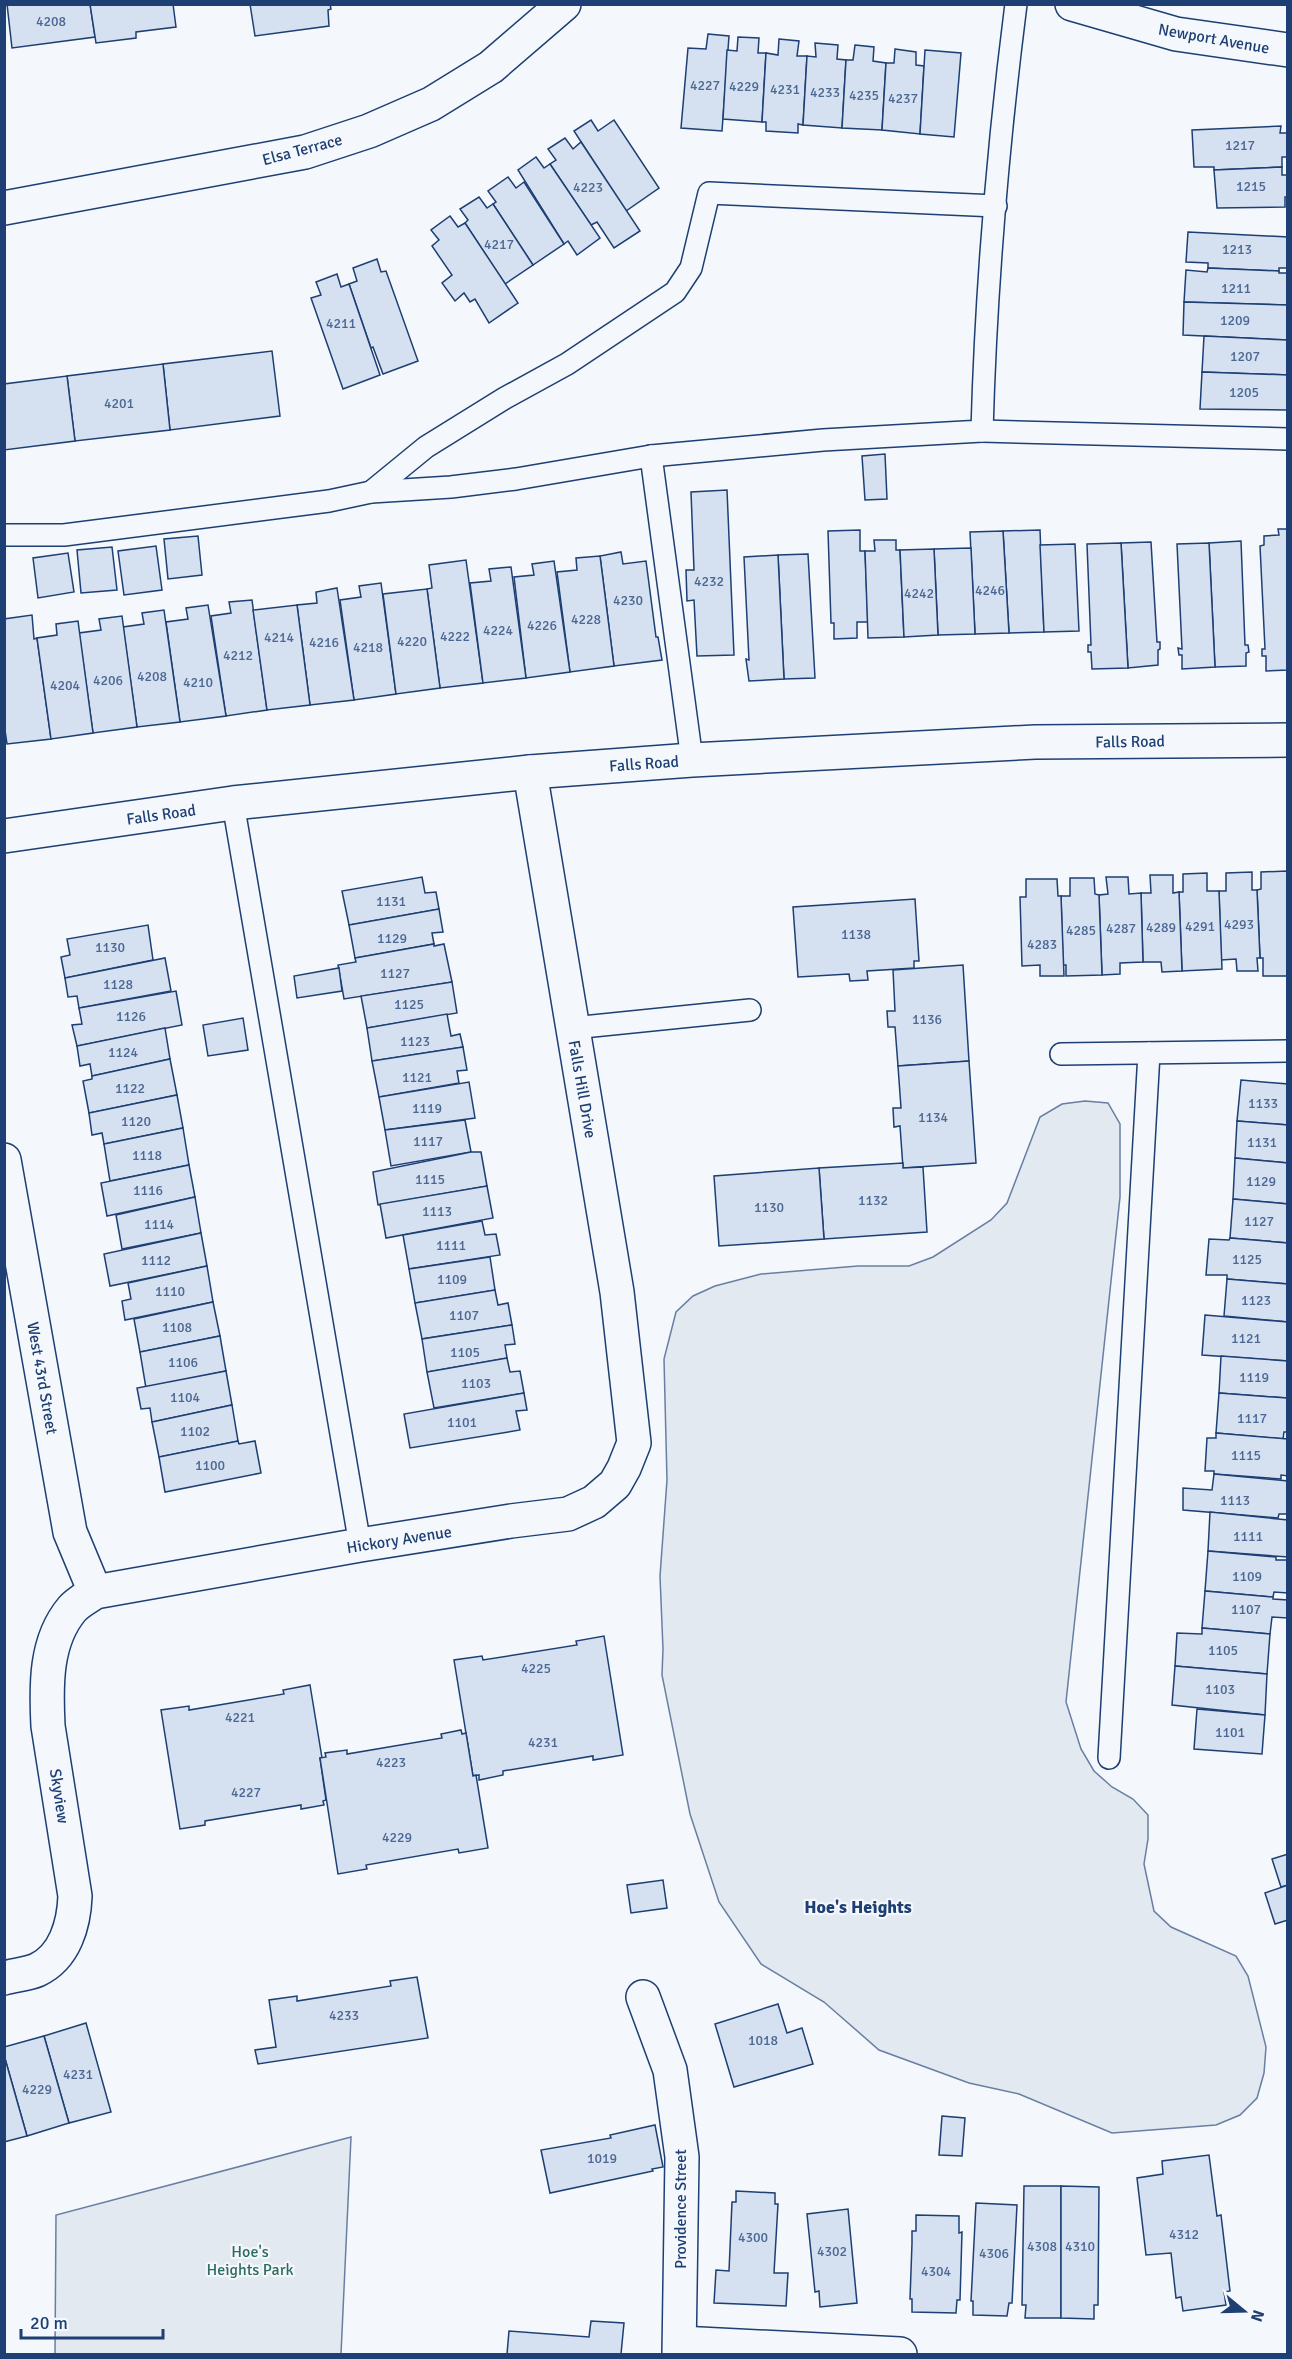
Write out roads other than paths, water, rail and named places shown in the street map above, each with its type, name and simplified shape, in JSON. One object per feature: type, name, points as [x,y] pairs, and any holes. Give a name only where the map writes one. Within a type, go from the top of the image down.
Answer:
[{"type":"street","name":"Elsa Terrace","points":[[4,208],[305,152],[369,131],[431,104],[491,67],[564,4]]},
{"type":"street","name":"Newport Avenue","points":[[1072,4],[1176,34],[1287,50]]},
{"type":"street","name":"Falls Road","points":[[4,836],[233,803],[530,772],[692,760],[1035,742],[1287,740]]},
{"type":"street","name":"Falls Hill Drive","points":[[530,772],[617,1292],[631,1406]]},
{"type":"street","name":"West 43rd Street","points":[[4,1160],[70,1532],[95,1592]]},
{"type":"street","name":"Hickory Avenue","points":[[95,1592],[360,1545],[567,1514],[594,1502],[615,1484],[634,1443],[631,1406]]},
{"type":"street","name":"Skyview","points":[[4,1978],[38,1970],[54,1957],[67,1937],[75,1918],[75,1896],[48,1726],[48,1673],[55,1637],[73,1608],[95,1592]]},
{"type":"street","name":"Providence Street","points":[[644,1997],[670,2070],[682,2157],[680,2349]]},
{"type":"street","points":[[680,2349],[900,2355]]},
{"type":"lane","points":[[982,430],[984,367],[996,206],[1016,4]]},
{"type":"lane","points":[[371,492],[426,447],[505,398],[567,364],[675,292],[691,268],[709,193],[996,206]]},
{"type":"lane","points":[[4,535],[64,536],[329,501],[371,492],[516,479],[651,456],[823,440],[982,430],[1287,439]]},
{"type":"lane","points":[[651,456],[692,760]]},
{"type":"lane","points":[[233,803],[360,1545]]},
{"type":"lane","points":[[573,1028],[750,1010]]},
{"type":"lane","points":[[1061,1054],[1287,1051]]},
{"type":"lane","points":[[1109,1758],[1149,1053]]},
{"type":"district","name":"Hoe's Heights","points":[[858,1907]]},
{"type":"park label","name":"Hoe's Heights Park","points":[[250,2260]]}]
